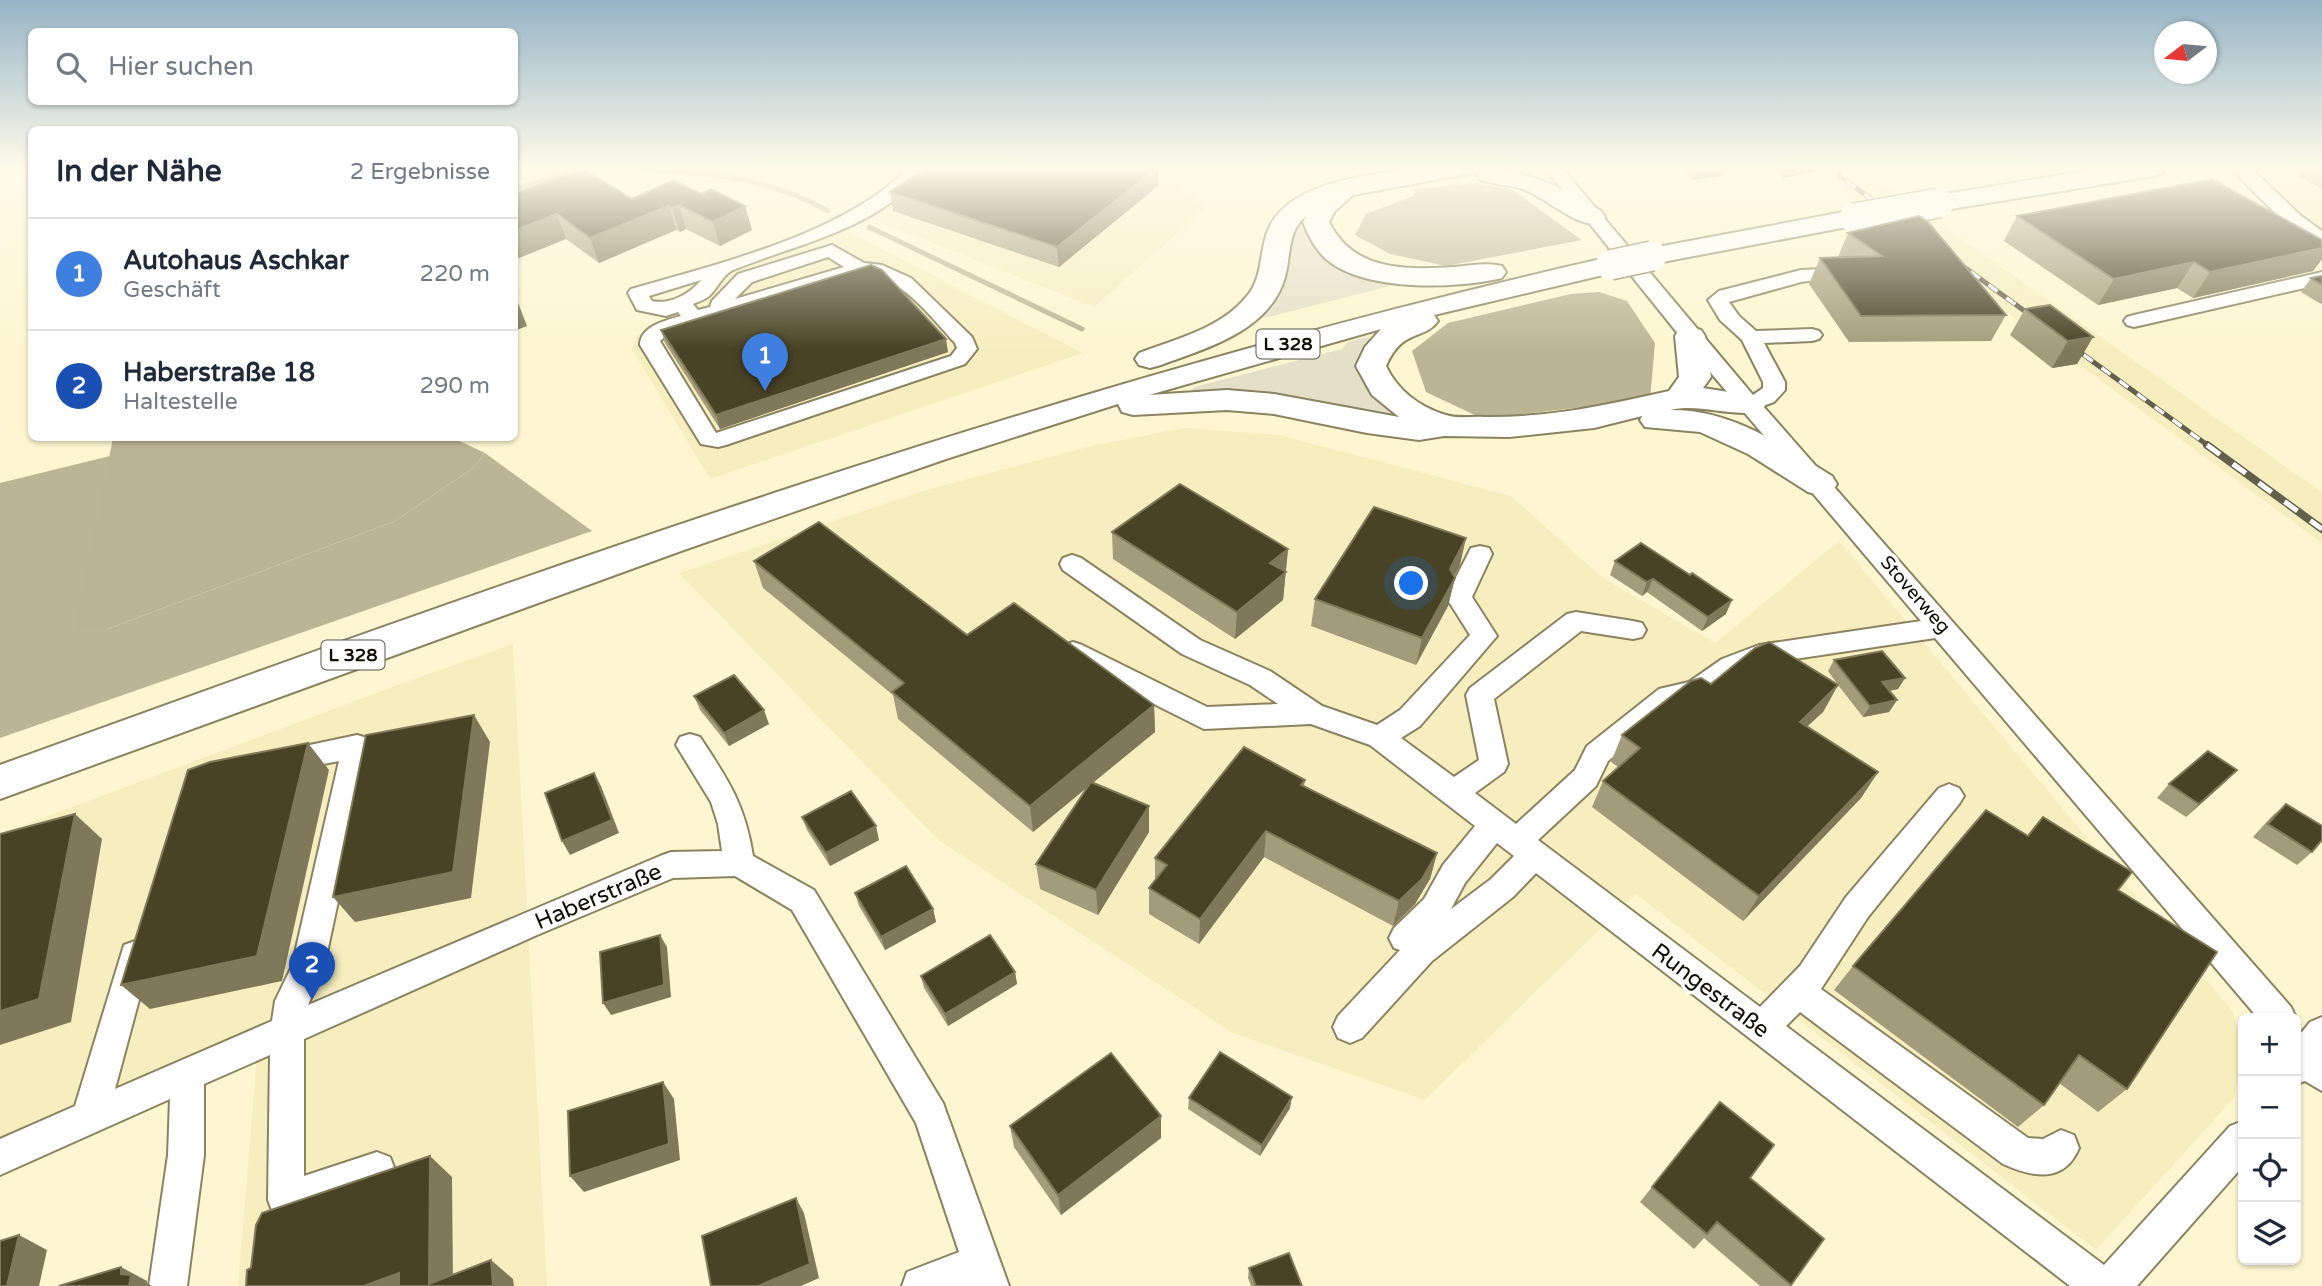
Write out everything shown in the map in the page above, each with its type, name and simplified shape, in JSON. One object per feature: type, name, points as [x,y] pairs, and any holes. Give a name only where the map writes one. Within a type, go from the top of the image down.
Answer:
[{"type":"highway","points":[[1076,387],[1202,339],[1254,308],[1268,287],[1282,228]]},
{"type":"highway","points":[[1319,228],[1324,240],[1340,257],[1379,272],[1410,276],[1502,271]]},
{"type":"highway","name":"L 328","points":[[0,754],[611,538],[876,449],[1076,387],[1229,342],[1502,271],[1604,258],[1759,228]]},
{"type":"highway","name":"L 328","points":[[0,782],[706,528],[1045,416],[1206,366],[1534,282],[1604,258]]},
{"type":"highway","points":[[1444,426],[1402,407],[1379,387],[1371,366],[1380,344],[1399,329],[1534,282]]},
{"type":"highway","points":[[1687,410],[1695,377],[1690,336]]},
{"type":"highway","points":[[1045,416],[1154,403],[1227,400],[1274,404],[1367,423],[1419,430],[1444,426],[1509,427],[1687,410],[1732,415],[1750,404]]},
{"type":"highway","points":[[1687,410],[1767,451],[1821,484]]},
{"type":"street","points":[[722,268],[688,311],[654,334],[650,345],[709,439],[729,438],[964,356],[967,349],[965,341],[908,284],[874,267],[860,268],[721,310],[688,311],[666,310],[644,306],[639,293],[722,268],[829,228]]},
{"type":"street","name":"Stoverweg","points":[[1602,228],[1690,336],[1821,484],[2275,1013]]},
{"type":"street","points":[[2306,228],[2322,240]]},
{"type":"street","points":[[721,310],[719,304],[745,278],[778,266],[832,251],[860,268]]},
{"type":"street","points":[[762,253],[770,263],[778,266],[795,288]]},
{"type":"street","points":[[1750,404],[1774,390],[1774,382],[1751,337],[1732,320],[1718,300],[1726,295],[1801,276],[1839,272]]},
{"type":"street","points":[[2134,321],[2322,278]]},
{"type":"street","points":[[1751,337],[1811,335]]},
{"type":"street","points":[[1380,737],[1410,718],[1484,636],[1459,597],[1480,554]]},
{"type":"street","points":[[1072,564],[1191,647],[1259,678],[1312,713]]},
{"type":"street","points":[[1454,793],[1494,764],[1480,695],[1576,621],[1633,630]]},
{"type":"street","points":[[1405,938],[1435,909],[1454,874],[1515,841],[1586,778],[1597,754],[1666,698],[1696,691],[1731,666],[1759,655],[1833,646],[1944,627]]},
{"type":"street","points":[[1073,652],[1204,718],[1312,713]]},
{"type":"street","name":"Rungestraße","points":[[1312,713],[1380,737],[2101,1286]]},
{"type":"street","points":[[690,745],[724,799],[733,824],[739,863],[803,900],[931,1115],[986,1274],[921,1286]]},
{"type":"street","points":[[258,766],[357,746],[308,967],[292,1001],[287,1031],[278,1215],[377,1170]]},
{"type":"street","points":[[1762,1028],[1812,976],[1857,907],[1949,796]]},
{"type":"street","points":[[1350,1027],[1422,951],[1502,888],[1515,841]]},
{"type":"street","name":"Haberstraße","points":[[0,1157],[526,925],[671,865],[739,863]]},
{"type":"street","points":[[89,1118],[144,924]]},
{"type":"street","points":[[1798,991],[2016,1151],[2033,1159],[2049,1158],[2062,1148]]},
{"type":"street","points":[[168,1286],[188,1140],[189,1104],[186,1076]]},
{"type":"street","points":[[2111,1286],[2238,1145]]},
{"type":"shaded area","points":[[895,228],[1183,228],[1094,307]]},
{"type":"shaded area","points":[[1295,228],[1311,228],[1313,240],[1406,282],[1252,321],[1285,244]]},
{"type":"shaded area","points":[[1359,228],[1565,228],[1582,240],[1446,266],[1390,254],[1355,235]]},
{"type":"shaded area","points":[[1893,228],[1945,228],[2322,492],[2322,543]]},
{"type":"shaded area","points":[[846,231],[1083,353],[710,479],[632,349],[637,335],[705,303],[736,271]]},
{"type":"shaded area","points":[[1599,292],[1627,301],[1655,343],[1650,399],[1483,419],[1426,392],[1412,351],[1448,323],[1571,294]]},
{"type":"shaded area","points":[[1370,336],[1367,346],[1403,416],[1401,421],[1190,393],[1194,387],[1342,349],[1348,342]]},
{"type":"shaded area","points":[[1184,428],[1279,435],[1511,496],[1603,578],[1715,643],[1839,541],[2233,1012],[2238,1033],[2238,1078],[2234,1098],[2096,1250],[1636,894],[1425,1100],[1233,1033],[938,840],[679,573],[923,491],[1091,446]]},
{"type":"shaded area","points":[[112,441],[459,441],[485,453],[473,468],[395,521],[107,629],[75,629]]},
{"type":"shaded area","points":[[485,453],[592,531],[0,738],[0,483],[110,456],[76,629],[107,629],[395,521],[473,468]]},
{"type":"shaded area","points":[[513,644],[547,1286],[238,1286],[258,1045],[0,1157],[0,834]]},
{"type":"building","points":[[576,228],[615,228],[590,238]]},
{"type":"building","points":[[999,228],[1081,228],[1057,247]]},
{"type":"building","points":[[1869,228],[1933,228],[2006,315],[1861,316],[1820,258],[1882,256],[1848,233]]},
{"type":"building","points":[[2035,228],[2300,228],[2322,240],[2322,248],[2210,272],[2194,262],[2114,279]]},
{"type":"building","points":[[871,265],[882,270],[946,339],[716,415],[661,330]]},
{"type":"building","points":[[2322,276],[2322,285],[2311,278]]},
{"type":"building","points":[[2050,305],[2093,337],[2068,341],[2025,309]]},
{"type":"building","points":[[1180,484],[1288,549],[1270,563],[1286,572],[1237,612],[1112,532]]},
{"type":"building","points":[[1374,507],[1466,538],[1450,569],[1455,578],[1422,638],[1315,599]]},
{"type":"building","points":[[819,522],[967,635],[1014,603],[1154,705],[1030,806],[892,692],[904,683],[754,561]]},
{"type":"building","points":[[1641,543],[1732,600],[1708,617],[1653,579],[1647,582],[1615,561]]},
{"type":"building","points":[[1769,642],[1838,685],[1800,722],[1878,772],[1759,896],[1603,781],[1640,748],[1622,735],[1691,681],[1701,678],[1711,684],[1755,648]]},
{"type":"building","points":[[1882,651],[1905,678],[1882,682],[1897,700],[1870,706],[1834,660]]},
{"type":"building","points":[[734,675],[764,710],[724,733],[694,696]]},
{"type":"building","points":[[474,715],[453,872],[333,897],[366,735]]},
{"type":"building","points":[[308,743],[257,956],[121,985],[188,770],[210,762]]},
{"type":"building","points":[[1244,747],[1305,780],[1301,785],[1437,853],[1422,879],[1399,901],[1266,831],[1200,919],[1149,888],[1167,865],[1155,858]]},
{"type":"building","points":[[2208,751],[2237,770],[2199,804],[2169,784]]},
{"type":"building","points":[[594,773],[612,820],[562,841],[545,793]]},
{"type":"building","points":[[1091,782],[1149,806],[1096,890],[1036,864]]},
{"type":"building","points":[[851,791],[876,826],[826,853],[802,817]]},
{"type":"building","points":[[2286,804],[2322,826],[2322,840],[2312,852],[2268,824]]},
{"type":"building","points":[[1986,810],[2028,836],[2043,817],[2132,872],[2118,890],[2217,952],[2127,1089],[2079,1055],[2044,1105],[1853,966]]},
{"type":"building","points":[[75,814],[39,999],[0,1011],[0,834]]},
{"type":"building","points":[[906,866],[933,909],[881,937],[855,893]]},
{"type":"building","points":[[660,935],[664,985],[603,1003],[600,952]]},
{"type":"building","points":[[990,935],[1015,972],[945,1014],[921,976]]},
{"type":"building","points":[[1220,1052],[1292,1097],[1262,1145],[1189,1098]]},
{"type":"building","points":[[1111,1053],[1161,1116],[1058,1195],[1010,1126]]},
{"type":"building","points":[[663,1082],[669,1144],[570,1176],[568,1111]]},
{"type":"building","points":[[1720,1102],[1774,1145],[1750,1178],[1824,1239],[1791,1285],[1717,1222],[1707,1234],[1652,1187]]},
{"type":"building","points":[[430,1156],[429,1284],[491,1260],[493,1286],[399,1286],[399,1273],[364,1286],[246,1286],[256,1225],[262,1213]]},
{"type":"building","points":[[796,1198],[810,1264],[758,1286],[711,1286],[702,1236]]},
{"type":"building","points":[[19,1235],[7,1286],[0,1286],[0,1241]]},
{"type":"building","points":[[1289,1253],[1302,1286],[1256,1286],[1249,1268]]},
{"type":"building","points":[[121,1267],[121,1274],[131,1275],[129,1286],[59,1286]]},
{"type":"waterway","points":[[871,228],[1082,329]]},
{"type":"railway","points":[[1911,228],[1916,232]]},
{"type":"railway","points":[[1953,259],[2041,323]]},
{"type":"railway","points":[[2066,342],[2210,447]]},
{"type":"railway","points":[[2207,445],[2322,529]]},
{"type":"place","name":"Autohaus Aschkar","points":[[765,391]]},
{"type":"place","name":"Haberstraße 18","points":[[312,1000]]}]
